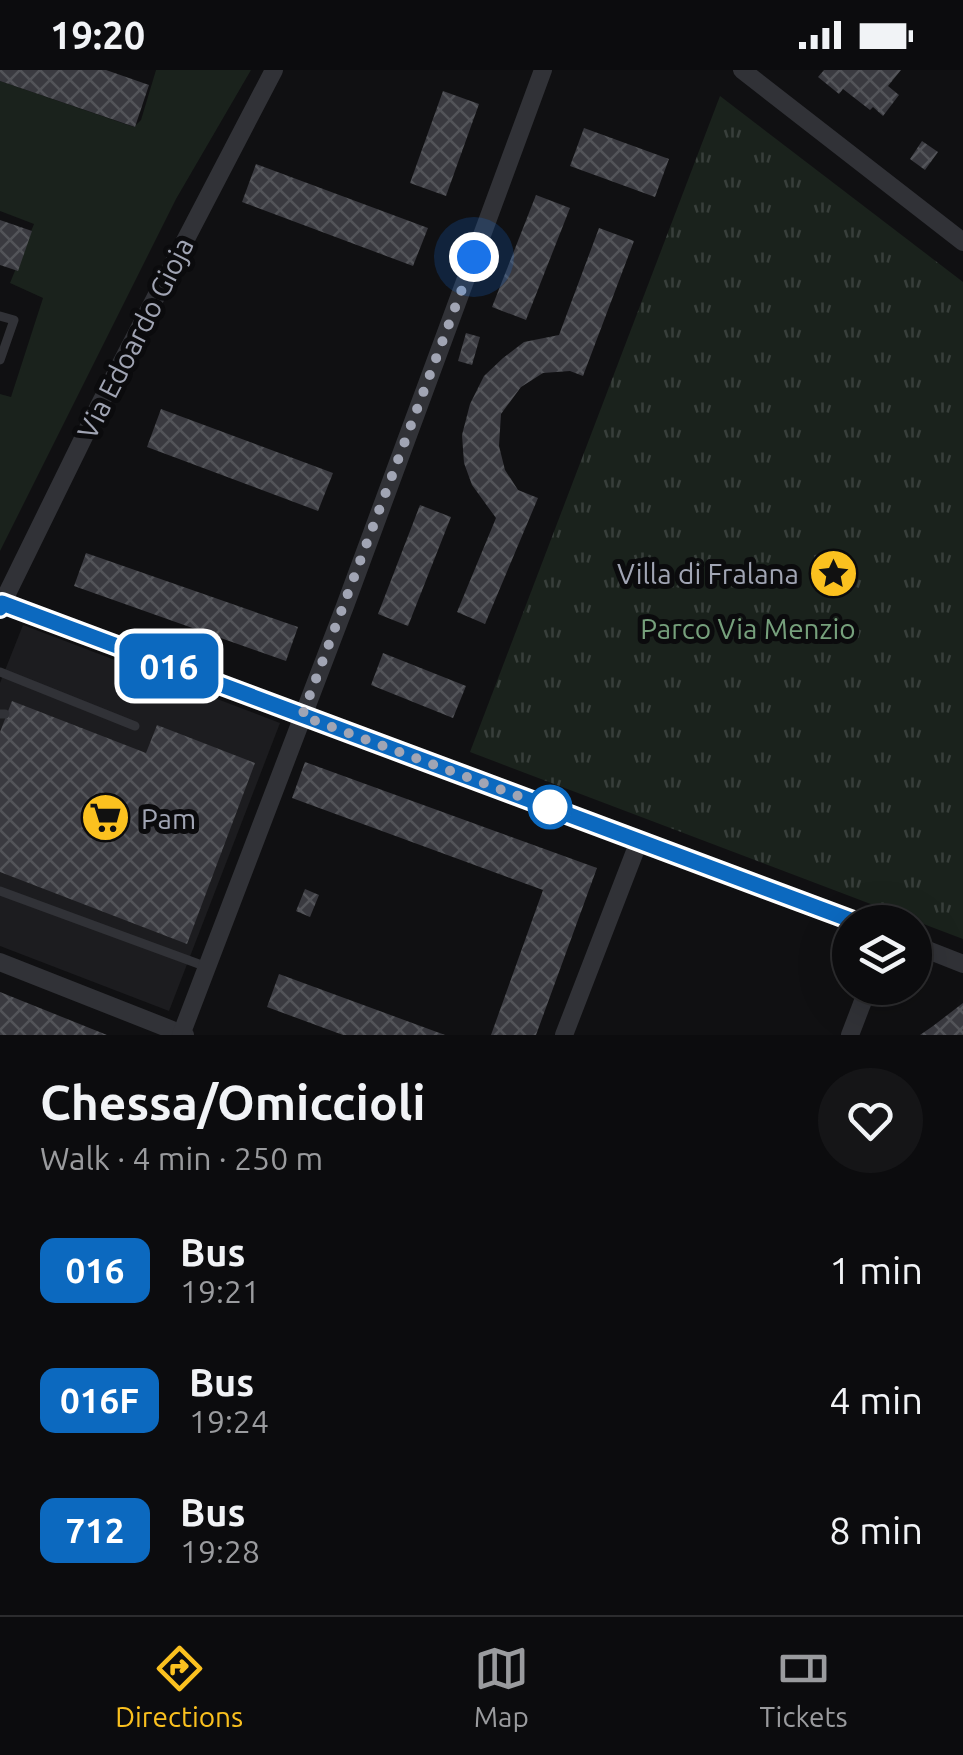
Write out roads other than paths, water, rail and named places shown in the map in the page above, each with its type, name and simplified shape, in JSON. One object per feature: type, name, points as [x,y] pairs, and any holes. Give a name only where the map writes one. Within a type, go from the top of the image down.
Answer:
[{"type":"street","name":"Via Edoardo Gioja","points":[[1,605],[100,404],[274,70]]},
{"type":"street","points":[[0,962],[183,1035],[544,70]]},
{"type":"street","points":[[742,70],[963,242]]},
{"type":"street","points":[[1,605],[832,913]]},
{"type":"street","points":[[564,1035],[639,841]]},
{"type":"street","points":[[932,952],[963,964]]},
{"type":"street","points":[[850,1035],[861,1005]]},
{"type":"lane","points":[[0,316],[14,320],[0,360]]},
{"type":"lane","points":[[0,672],[135,726]]},
{"type":"lane","points":[[0,892],[207,967]]},
{"type":"place","name":"Villa di Fralana","points":[[834,573]]},
{"type":"place","name":"Pam","points":[[106,818]]},
{"type":"park label","name":"Parco Via Menzio","points":[[748,628]]}]
